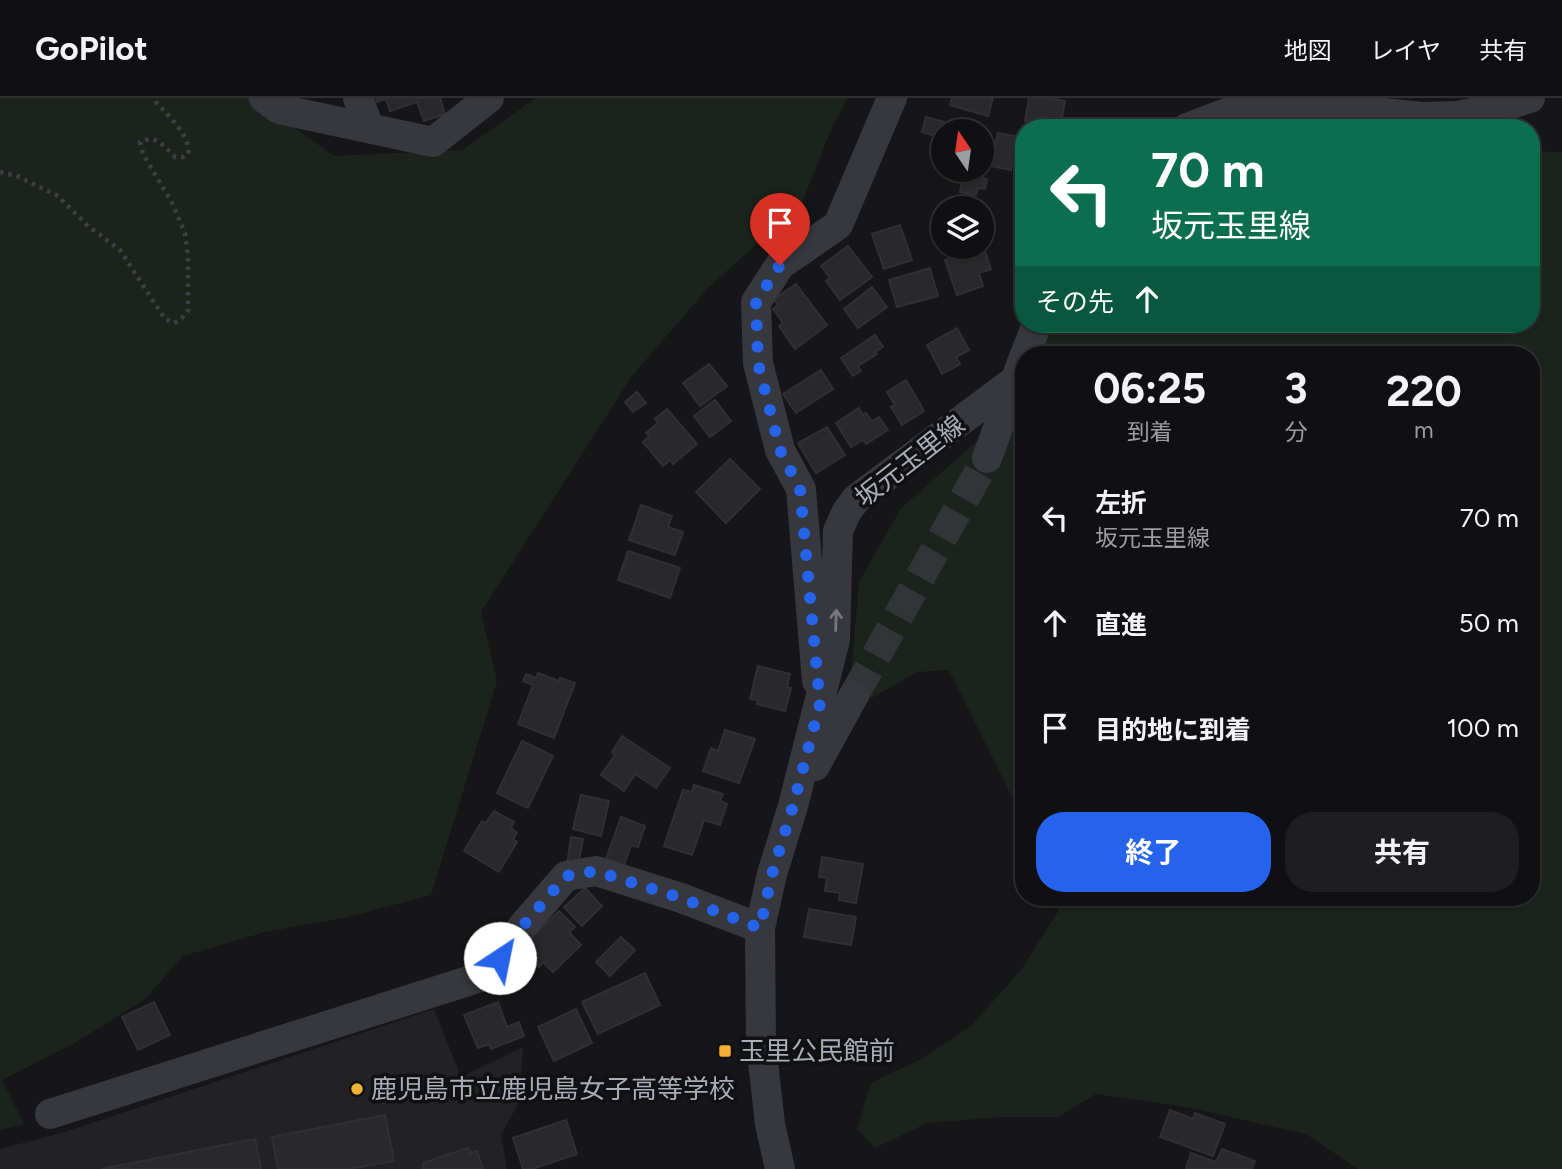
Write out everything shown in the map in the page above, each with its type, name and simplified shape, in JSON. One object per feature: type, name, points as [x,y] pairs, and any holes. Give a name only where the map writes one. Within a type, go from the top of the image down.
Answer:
[{"type":"street","points":[[264,98],[279,108],[433,142],[489,98]]},
{"type":"street","points":[[358,98],[369,128]]},
{"type":"street","points":[[820,704],[800,489],[780,450],[758,363],[756,302],[780,265],[838,225],[892,98]]},
{"type":"street","points":[[1211,119],[1229,112],[1273,104],[1422,117],[1458,116],[1530,98]]},
{"type":"street","name":"坂元玉里線","points":[[780,1169],[770,1124],[761,1044],[760,928],[835,640],[838,531],[856,499],[1015,370]]},
{"type":"street","name":"坂元玉里線","points":[[987,458],[1015,381]]},
{"type":"street","name":"坂元玉里線","points":[[793,806],[853,695]]},
{"type":"street","points":[[50,1114],[490,974],[522,927],[566,876],[596,871],[681,898],[760,928]]},
{"type":"path","points":[[0,172],[17,176],[58,196],[88,226],[120,250],[165,319],[174,323],[188,311],[188,256],[185,233],[172,203],[143,154],[140,142],[147,139],[157,140],[175,156],[183,157],[188,154],[189,148],[186,137],[152,98]]},
{"type":"shaded area","points":[[0,98],[253,98],[334,156],[462,150],[536,98],[848,98],[832,127],[802,203],[707,289],[632,376],[481,612],[497,681],[431,895],[344,918],[265,932],[183,956],[144,1000],[73,1044],[2,1080],[24,1124],[0,1130]]},
{"type":"shaded area","points":[[1540,151],[1562,152],[1562,1169],[1358,1169],[1306,1134],[1186,1107],[1096,1094],[1058,1117],[1001,1117],[927,1123],[875,1148],[857,1129],[871,1083],[921,1059],[971,1026],[1021,970],[1059,910],[1058,906],[1540,906],[1540,346],[1045,346],[1051,333],[1540,333]]},
{"type":"shaded area","points":[[1015,400],[1015,803],[949,670],[917,672],[872,698],[850,686],[859,582],[901,508],[984,435]]},
{"type":"shaded area","name":"鹿児島市立鹿児島女子高等学校","points":[[434,1009],[461,1077],[523,1047],[519,1102],[501,1135],[507,1169],[0,1169],[0,1149],[65,1132]]},
{"type":"building","points":[[376,98],[440,98],[445,114],[424,121],[417,102],[390,111],[386,99],[377,102]]},
{"type":"building","points":[[952,98],[993,98],[988,116],[950,105]]},
{"type":"building","points":[[1029,98],[1065,101],[1062,119],[1025,119]]},
{"type":"building","points":[[926,117],[933,119],[931,119],[931,135],[922,132]]},
{"type":"building","points":[[998,133],[1015,136],[1015,163],[1012,162],[1011,170],[994,167],[994,145]]},
{"type":"building","points":[[962,182],[986,182],[985,189],[978,188],[976,195],[960,192]]},
{"type":"building","points":[[900,225],[912,260],[884,269],[872,234]]},
{"type":"building","points":[[848,246],[872,277],[840,300],[826,281],[830,278],[821,266]]},
{"type":"building","points":[[988,259],[991,269],[979,273],[983,286],[957,295],[945,260]]},
{"type":"building","points":[[930,268],[938,296],[897,307],[889,280]]},
{"type":"building","points":[[796,284],[827,325],[795,349],[779,326],[783,323],[773,309],[778,305],[774,299]]},
{"type":"building","points":[[872,287],[887,307],[858,328],[844,309]]},
{"type":"building","points":[[957,328],[969,350],[956,357],[960,364],[942,374],[927,345]]},
{"type":"building","points":[[875,335],[883,347],[858,366],[861,371],[853,376],[841,358]]},
{"type":"building","points":[[709,364],[727,386],[700,406],[683,383]]},
{"type":"building","points":[[821,370],[833,389],[796,413],[783,394]]},
{"type":"building","points":[[906,380],[924,411],[902,425],[891,407],[895,405],[887,392]]},
{"type":"building","points":[[637,392],[646,403],[633,412],[625,402]]},
{"type":"building","points":[[715,400],[731,421],[710,437],[694,416]]},
{"type":"building","points":[[859,408],[863,415],[866,413],[872,421],[879,417],[888,430],[866,444],[863,440],[851,447],[836,423]]},
{"type":"building","points":[[667,409],[697,444],[673,464],[670,460],[663,466],[643,442],[649,436],[646,433],[658,423],[655,419]]},
{"type":"building","points":[[827,427],[845,455],[816,473],[798,443]]},
{"type":"building","points":[[730,459],[760,489],[726,523],[696,492]]},
{"type":"building","points":[[641,505],[672,516],[668,527],[683,532],[675,555],[629,540]]},
{"type":"building","points":[[628,551],[680,568],[670,598],[618,580]]},
{"type":"building","points":[[758,666],[790,674],[787,687],[791,688],[785,711],[757,704],[758,700],[750,699]]},
{"type":"building","points":[[538,673],[559,681],[560,678],[575,683],[554,738],[518,724],[533,685],[523,681],[526,674],[536,678]]},
{"type":"building","points":[[725,730],[755,739],[739,783],[703,771],[711,748],[718,751]]},
{"type":"building","points":[[622,736],[670,768],[656,788],[635,774],[624,791],[601,775],[615,755],[612,752]]},
{"type":"building","points":[[522,741],[553,756],[528,808],[497,793]]},
{"type":"building","points":[[694,785],[723,794],[720,801],[727,804],[720,825],[704,820],[692,855],[664,846],[683,790],[692,792]]},
{"type":"building","points":[[581,795],[609,801],[601,836],[573,829]]},
{"type":"building","points":[[494,811],[514,822],[511,828],[517,833],[513,839],[517,842],[499,872],[464,851],[482,821],[486,823]]},
{"type":"building","points":[[621,817],[645,826],[638,847],[631,845],[624,865],[606,859]]},
{"type":"building","points":[[571,837],[583,839],[578,866],[567,865]]},
{"type":"building","points":[[822,857],[863,864],[856,903],[839,900],[840,893],[825,891],[827,878],[819,877]]},
{"type":"building","points":[[585,888],[602,906],[582,926],[564,907]]},
{"type":"building","points":[[809,909],[856,917],[851,945],[804,937]]},
{"type":"building","points":[[559,911],[575,927],[569,932],[581,945],[553,972],[543,962],[539,967],[520,948]]},
{"type":"building","points":[[621,937],[635,950],[610,976],[596,962]]},
{"type":"building","points":[[645,973],[660,1005],[598,1034],[582,1002]]},
{"type":"building","points":[[154,1002],[170,1035],[138,1050],[122,1017]]},
{"type":"building","points":[[498,1002],[507,1027],[519,1022],[524,1036],[491,1049],[489,1044],[478,1048],[464,1015]]},
{"type":"building","points":[[576,1009],[592,1043],[554,1061],[538,1027]]},
{"type":"building","points":[[1170,1110],[1193,1119],[1195,1113],[1225,1124],[1213,1156],[1160,1137]]},
{"type":"building","points":[[385,1115],[394,1161],[349,1169],[278,1169],[272,1137]]},
{"type":"building","points":[[566,1120],[577,1154],[532,1169],[523,1169],[513,1138]]},
{"type":"building","points":[[255,1139],[261,1169],[101,1169]]},
{"type":"building","points":[[468,1148],[470,1153],[477,1151],[483,1169],[421,1169],[424,1168],[423,1163]]},
{"type":"building","points":[[1222,1149],[1255,1161],[1252,1169],[1186,1169],[1191,1153],[1216,1162]]},
{"type":"tunnel","points":[[854,695],[987,458]]},
{"type":"place","name":"玉里公民館前","points":[[725,1051]]},
{"type":"place","name":"鹿児島市立鹿児島女子高等学校","points":[[357,1089]]},
{"type":"route","points":[[500,958],[522,927],[566,876],[596,871],[681,898],[760,928],[772,874],[820,704],[800,489],[780,450],[758,363],[756,302],[780,265]]}]
